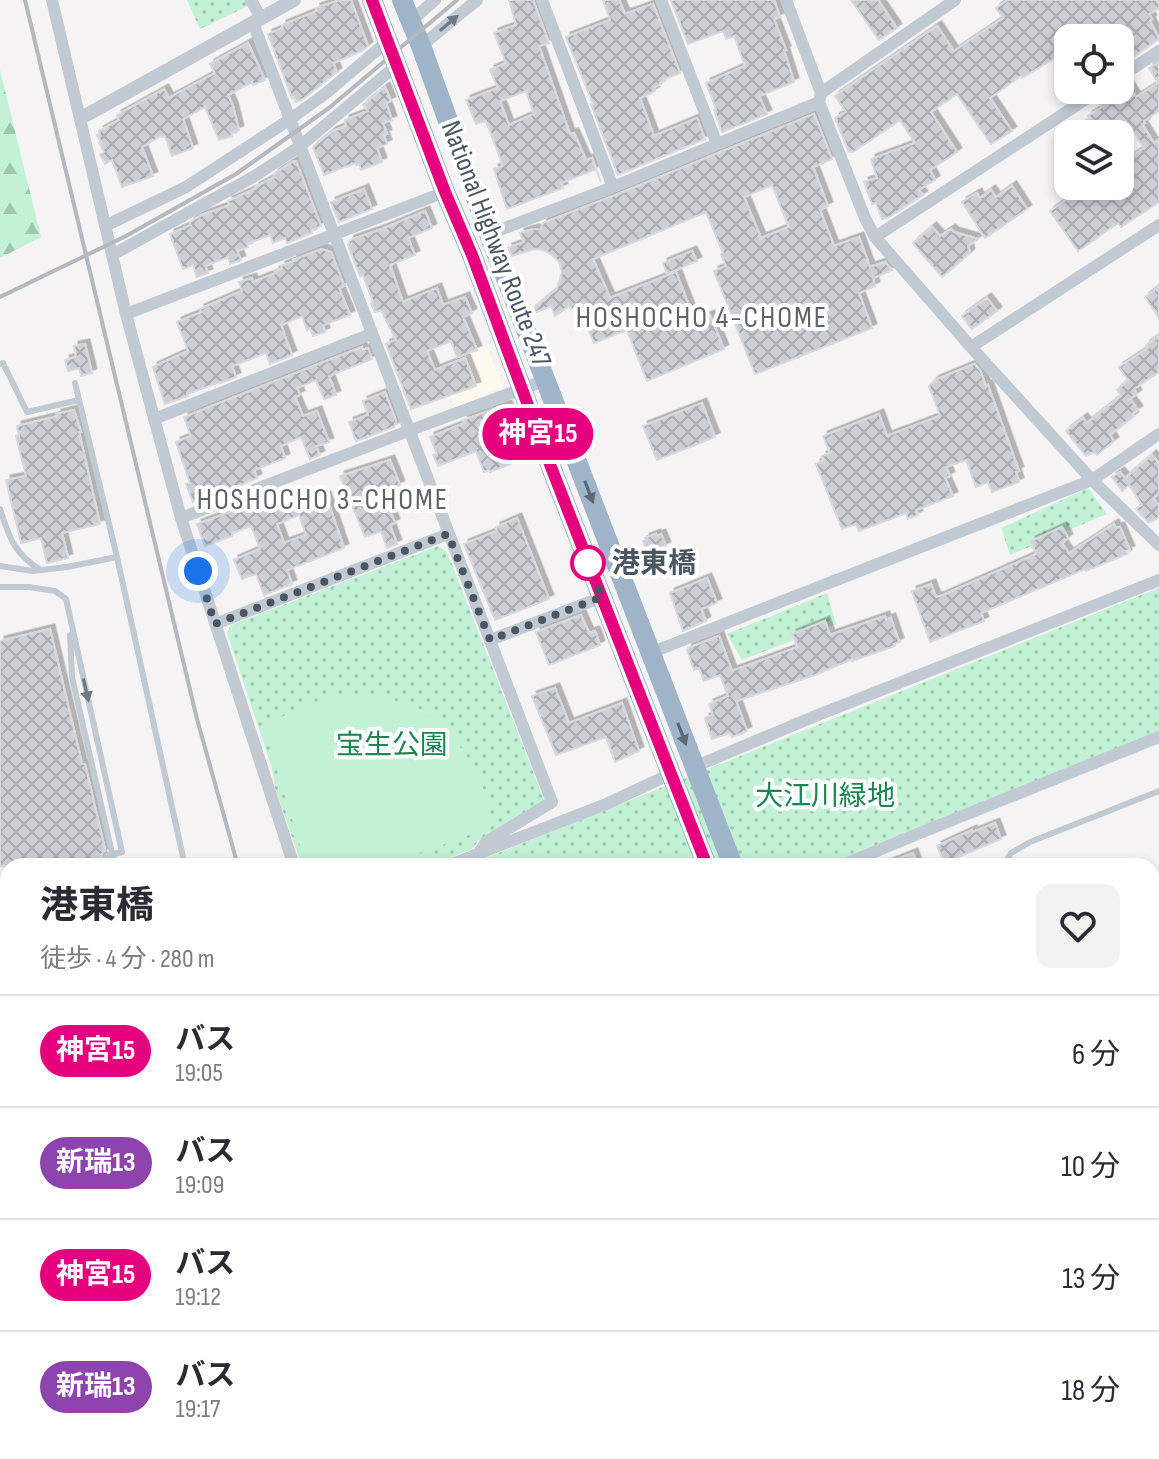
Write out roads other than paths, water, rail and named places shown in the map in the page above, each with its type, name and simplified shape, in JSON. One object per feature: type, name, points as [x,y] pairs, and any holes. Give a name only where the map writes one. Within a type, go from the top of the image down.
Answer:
[{"type":"highway","name":"National Highway Route 247","points":[[372,0],[704,858]]},
{"type":"highway","name":"National Highway Route 247","points":[[402,0],[730,858]]},
{"type":"street","points":[[52,0],[126,314],[181,518],[291,858]]},
{"type":"street","points":[[251,0],[299,147],[552,802],[486,842],[479,853]]},
{"type":"street","points":[[81,118],[294,0]]},
{"type":"street","points":[[411,21],[435,0]]},
{"type":"street","points":[[421,46],[477,0]]},
{"type":"street","points":[[542,0],[613,187]]},
{"type":"street","points":[[661,0],[717,144]]},
{"type":"street","points":[[786,0],[865,218],[875,237],[1092,480],[1159,545]]},
{"type":"street","points":[[489,234],[613,187],[820,98],[955,0]]},
{"type":"street","points":[[105,226],[186,187],[289,120],[388,41]]},
{"type":"street","points":[[1134,68],[1159,51]]},
{"type":"street","points":[[112,255],[253,177],[299,147],[397,65]]},
{"type":"street","points":[[875,237],[1079,104]]},
{"type":"street","points":[[126,314],[445,192]]},
{"type":"street","points":[[971,347],[1159,225]]},
{"type":"street","points":[[154,419],[371,334]]},
{"type":"street","points":[[181,518],[546,380]]},
{"type":"street","points":[[650,653],[1092,480],[1159,434]]},
{"type":"street","points":[[215,624],[448,534]]},
{"type":"street","points":[[694,767],[1159,580]]},
{"type":"street","points":[[490,640],[602,597]]},
{"type":"street","points":[[861,858],[1159,737]]},
{"type":"street","points":[[467,858],[606,804],[671,774]]},
{"type":"lane","points":[[0,364],[3,363],[27,412],[79,400]]},
{"type":"lane","points":[[75,383],[183,858]]},
{"type":"lane","points":[[0,509],[10,538],[20,554],[41,570]]},
{"type":"lane","points":[[0,566],[33,571],[117,557]]},
{"type":"lane","points":[[0,587],[55,591],[66,599],[122,852],[107,856]]},
{"type":"lane","points":[[70,617],[72,677],[113,858]]},
{"type":"lane","points":[[1008,858],[1030,842],[1159,791]]},
{"type":"railway","points":[[25,0],[197,719],[236,858]]},
{"type":"railway","points":[[0,297],[126,236],[236,174],[329,108],[457,0]]},
{"type":"place","name":"港東橋","points":[[588,563]]},
{"type":"district","name":"HOSHOCHO 4-CHOME","points":[[702,318]]},
{"type":"district","name":"HOSHOCHO 3-CHOME","points":[[323,500]]},
{"type":"park label","name":"宝生公園","points":[[392,745]]},
{"type":"park label","name":"大江川緑地","points":[[825,796]]}]
